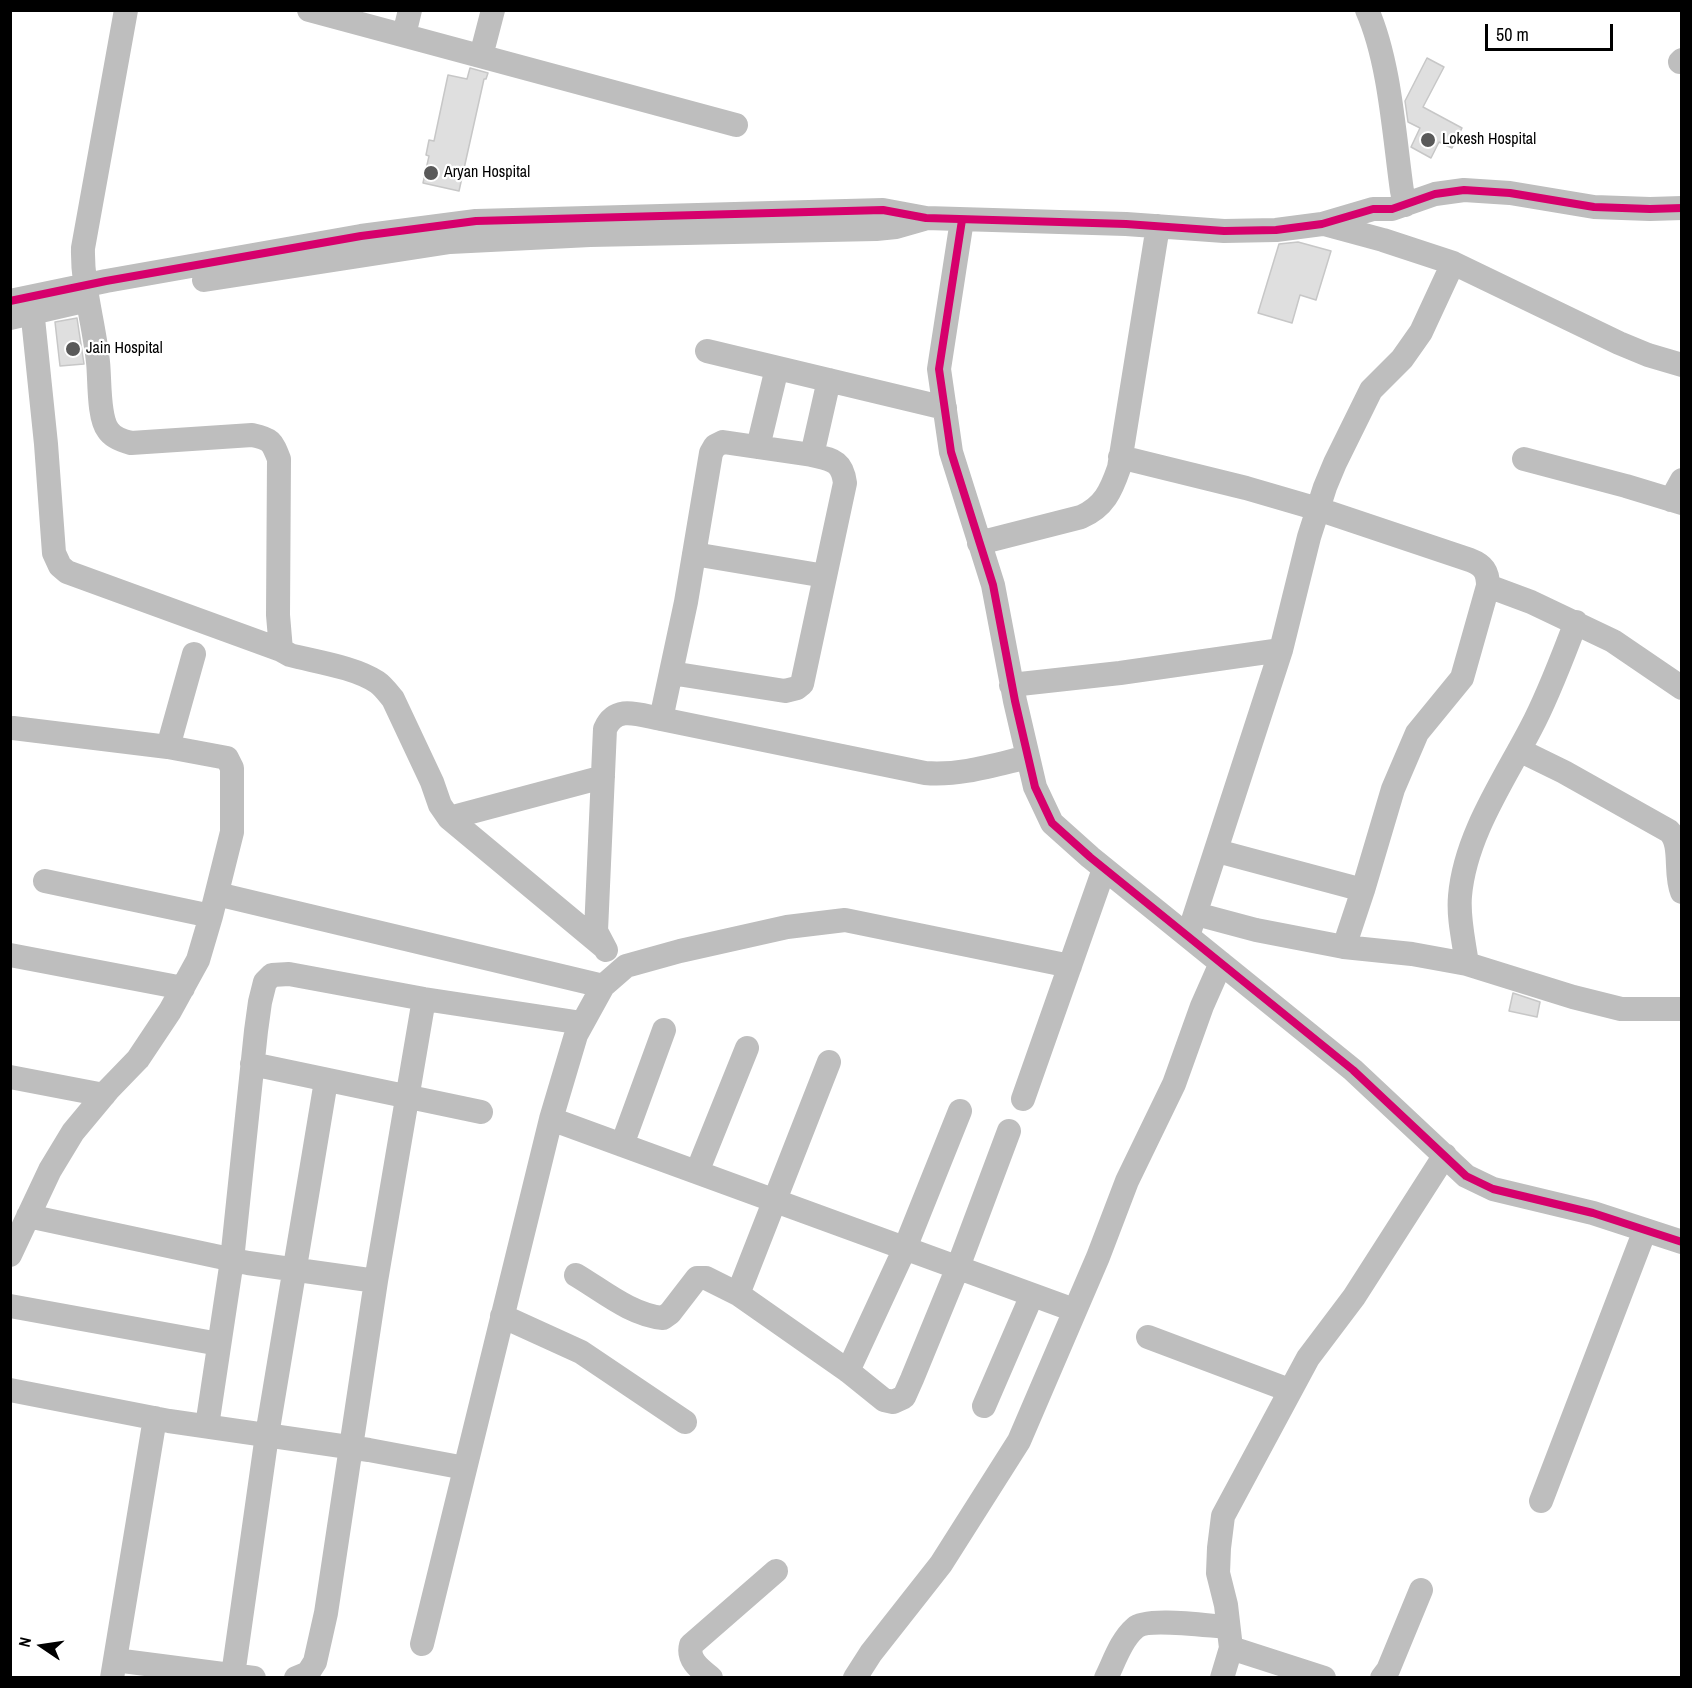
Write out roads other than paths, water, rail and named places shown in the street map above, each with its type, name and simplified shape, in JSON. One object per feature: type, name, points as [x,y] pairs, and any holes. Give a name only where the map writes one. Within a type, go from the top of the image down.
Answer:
[{"type":"street","points":[[126,10],[85,232],[82,268],[98,359],[103,416],[107,429],[120,440],[131,443],[252,435],[268,439],[274,445],[279,459],[278,615],[281,650]]},
{"type":"street","points":[[309,10],[736,125]]},
{"type":"street","points":[[404,35],[410,10]]},
{"type":"street","points":[[481,56],[493,10]]},
{"type":"street","points":[[1367,10],[1374,25],[1385,75],[1403,198]]},
{"type":"street","points":[[626,966],[449,818],[440,805],[432,782],[393,699],[377,682],[358,674],[290,656],[281,650],[67,572],[60,566],[54,553],[46,444],[21,307],[362,236],[476,221],[883,210],[926,218],[962,220],[1158,226],[1224,231],[1276,230],[1322,224],[1463,178],[1500,179],[1643,195],[1682,195]]},
{"type":"street","points":[[1403,198],[1464,190],[1510,192],[1594,207],[1682,208]]},
{"type":"street","points":[[962,220],[939,369],[951,452],[993,585],[1011,685],[1035,787],[1052,823],[1104,869],[1192,925],[1221,963],[1353,1070],[1466,1176],[1493,1189],[1593,1213],[1682,1242]]},
{"type":"street","points":[[1322,224],[1383,240],[1453,263],[1619,343],[1682,365]]},
{"type":"street","points":[[979,543],[1081,517],[1093,512],[1112,488],[1120,457],[1158,226]]},
{"type":"street","points":[[1192,925],[1281,650],[1309,537],[1335,463],[1371,390],[1412,347],[1421,332],[1453,263]]},
{"type":"street","points":[[707,351],[945,408]]},
{"type":"street","points":[[758,447],[777,368]]},
{"type":"street","points":[[812,455],[829,380]]},
{"type":"street","points":[[661,719],[694,554],[711,453],[715,446],[723,442],[812,455],[835,461],[844,473],[845,483],[805,678],[797,688],[785,691],[671,673]]},
{"type":"street","points":[[1120,457],[1246,488],[1318,509],[1480,564],[1488,576],[1488,586],[1462,678],[1417,733],[1393,789],[1344,947]]},
{"type":"street","points":[[1524,459],[1626,486],[1678,494]]},
{"type":"street","points":[[694,554],[825,576]]},
{"type":"street","points":[[1488,586],[1531,602],[1613,641],[1682,688]]},
{"type":"street","points":[[1467,964],[1460,907],[1463,878],[1476,836],[1547,694],[1575,622]]},
{"type":"street","points":[[1011,685],[1120,673],[1281,650]]},
{"type":"street","points":[[168,747],[194,654]]},
{"type":"street","points":[[604,947],[596,931],[605,729],[612,717],[618,714],[625,712],[941,775],[1028,757]]},
{"type":"street","points":[[10,1255],[50,1170],[73,1132],[138,1059],[170,1011],[198,960],[232,832],[231,763],[227,758],[168,747],[13,728]]},
{"type":"street","points":[[1519,750],[1564,772],[1674,835],[1677,846],[1677,873],[1682,892]]},
{"type":"street","points":[[449,818],[603,777]]},
{"type":"street","points":[[1217,851],[1363,890]]},
{"type":"street","points":[[1023,1099],[1104,869]]},
{"type":"street","points":[[45,881],[214,905],[603,986]]},
{"type":"street","points":[[422,1644],[551,1119],[576,1035],[603,986],[626,966],[680,951],[787,927],[845,920],[1070,966]]},
{"type":"street","points":[[1192,925],[1256,930],[1344,947],[1412,954],[1467,964],[1601,1004],[1639,1010],[1682,1009]]},
{"type":"street","points":[[10,955],[183,988]]},
{"type":"street","points":[[855,1677],[871,1653],[941,1564],[1019,1442],[1098,1257],[1127,1181],[1174,1084],[1202,1006],[1221,963]]},
{"type":"street","points":[[207,1426],[232,1260],[252,1064],[260,1002],[265,982],[272,975],[290,974],[424,999],[582,1023]]},
{"type":"street","points":[[296,1677],[308,1673],[315,1662],[326,1613],[376,1281],[424,999]]},
{"type":"street","points":[[622,1145],[664,1030]]},
{"type":"street","points":[[697,1172],[747,1048]]},
{"type":"street","points":[[738,1294],[829,1062]]},
{"type":"street","points":[[252,1064],[481,1112]]},
{"type":"street","points":[[10,1077],[104,1095]]},
{"type":"street","points":[[155,1419],[113,1669],[244,1676],[267,1435],[326,1081]]},
{"type":"street","points":[[848,1371],[905,1248],[960,1111]]},
{"type":"street","points":[[551,1119],[1074,1310]]},
{"type":"street","points":[[576,1275],[632,1309],[651,1317],[663,1318],[670,1313],[697,1278],[706,1278],[738,1294],[848,1371],[884,1400],[893,1402],[904,1397],[958,1267],[1009,1131]]},
{"type":"street","points":[[1222,1677],[1229,1638],[1226,1605],[1218,1573],[1218,1548],[1223,1516],[1289,1390],[1319,1341],[1354,1297],[1445,1155]]},
{"type":"street","points":[[28,1216],[232,1260],[376,1281]]},
{"type":"street","points":[[1541,1501],[1645,1230]]},
{"type":"street","points":[[984,1406],[1032,1295]]},
{"type":"street","points":[[10,1306],[219,1344]]},
{"type":"street","points":[[502,1316],[581,1352],[685,1422]]},
{"type":"street","points":[[1148,1337],[1289,1390]]},
{"type":"street","points":[[10,1390],[155,1419],[351,1448],[465,1468]]},
{"type":"street","points":[[711,1677],[692,1660],[689,1652],[692,1644],[776,1571]]},
{"type":"street","points":[[1382,1677],[1388,1670],[1421,1590]]},
{"type":"street","points":[[1106,1677],[1124,1640],[1133,1629],[1141,1624],[1161,1623],[1229,1638],[1324,1677]]},
{"type":"place","name":"Lokesh Hospital","points":[[1428,140]]},
{"type":"place","name":"Aryan Hospital","points":[[431,173]]},
{"type":"place","name":"Jain Hospital","points":[[73,349]]}]
